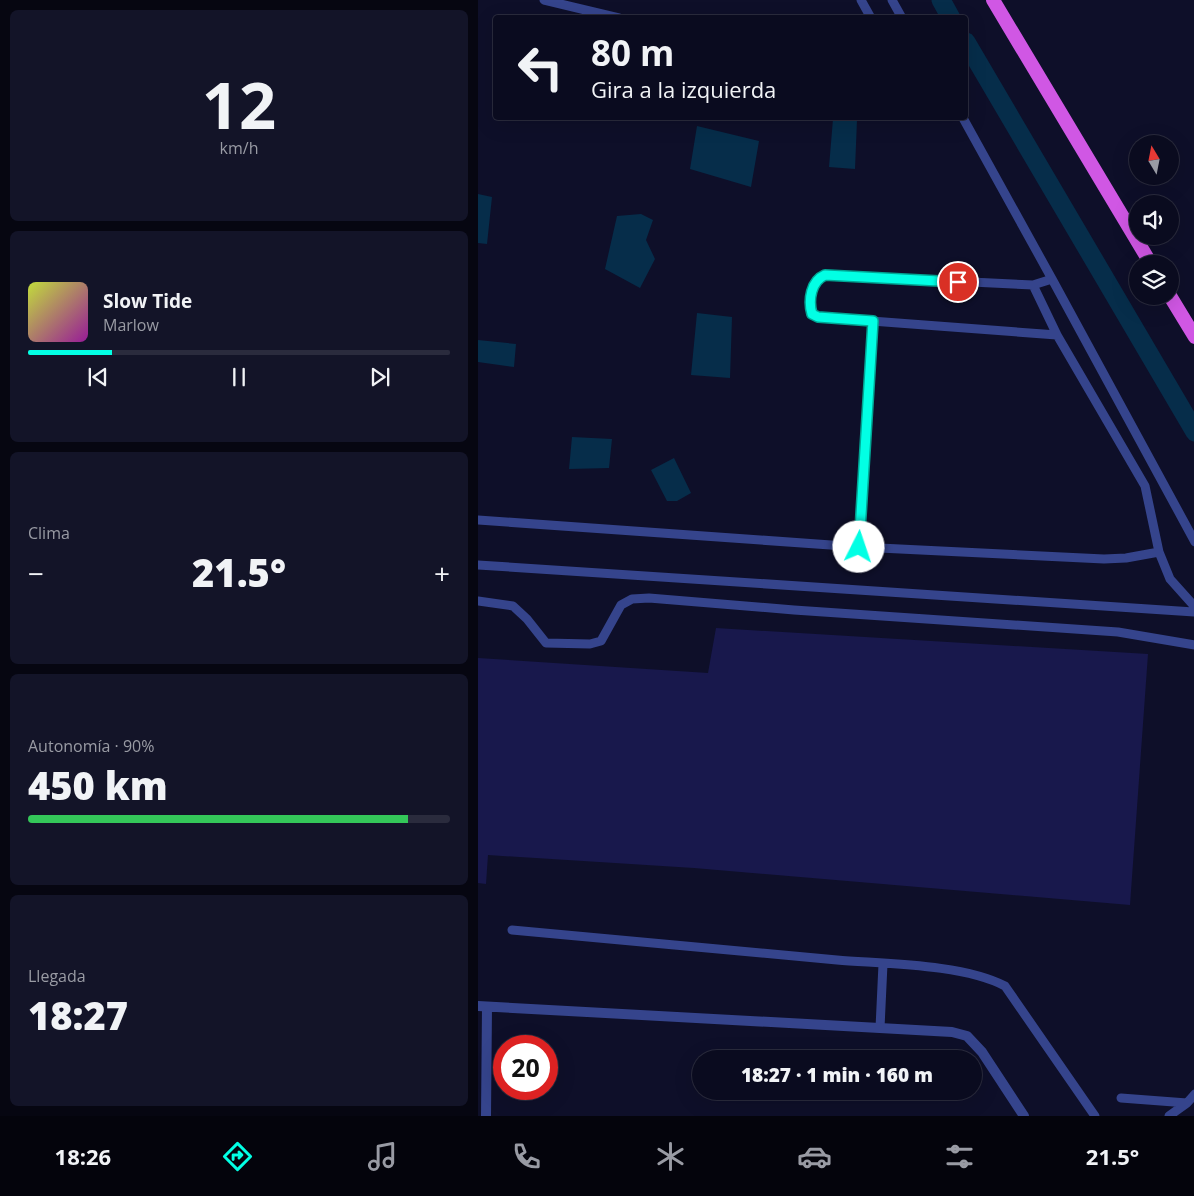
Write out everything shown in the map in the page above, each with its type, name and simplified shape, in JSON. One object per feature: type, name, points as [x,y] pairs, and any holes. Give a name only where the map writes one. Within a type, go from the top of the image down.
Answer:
[{"type":"highway","points":[[993,0],[1146,255]]},
{"type":"highway","points":[[1175,305],[1194,336]]},
{"type":"street","points":[[486,1116],[482,1006],[952,1032],[967,1036],[982,1052],[1024,1116]]},
{"type":"lane","points":[[544,0],[606,15]]},
{"type":"lane","points":[[861,0],[869,15]]},
{"type":"lane","points":[[892,0],[900,15]]},
{"type":"lane","points":[[964,120],[1194,542]]},
{"type":"lane","points":[[1052,279],[1033,286],[825,275],[818,278],[814,284],[810,306],[812,314],[818,317],[1057,335]]},
{"type":"lane","points":[[1033,286],[1057,335],[1144,486],[1159,552],[1170,579],[1194,607]]},
{"type":"lane","points":[[859,547],[873,321]]},
{"type":"lane","points":[[478,520],[859,547],[1104,559],[1126,558],[1159,552]]},
{"type":"lane","points":[[478,565],[1194,612]]},
{"type":"lane","points":[[478,601],[512,606],[527,619],[546,643],[590,644],[601,641],[621,605],[632,598],[649,598],[804,611],[1118,632],[1194,645]]},
{"type":"lane","points":[[512,930],[974,973],[1005,986],[1095,1116]]},
{"type":"lane","points":[[880,1028],[883,964]]},
{"type":"lane","points":[[1169,1116],[1187,1103],[1194,1094]]},
{"type":"lane","points":[[1121,1098],[1187,1103]]},
{"type":"water","points":[[833,120],[857,120],[855,169],[829,167]]},
{"type":"water","points":[[697,126],[759,141],[751,187],[690,169]]},
{"type":"water","points":[[478,194],[492,197],[487,244],[478,243]]},
{"type":"water","points":[[641,214],[653,220],[646,240],[655,259],[640,288],[605,269],[617,216]]},
{"type":"water","points":[[697,313],[732,317],[730,378],[691,375]]},
{"type":"water","points":[[478,340],[516,344],[514,367],[478,362]]},
{"type":"water","points":[[572,437],[612,439],[609,468],[569,469]]},
{"type":"water","points":[[674,458],[691,493],[677,501],[667,501],[651,470]]},
{"type":"building","points":[[716,628],[1148,654],[1130,905],[694,868],[488,855],[486,884],[478,883],[478,658],[708,673]]},
{"type":"waterway","points":[[941,0],[949,15]]},
{"type":"waterway","points":[[968,45],[1195,432]]},
{"type":"route","points":[[859,547],[873,321],[818,317],[812,314],[810,306],[814,284],[818,278],[825,275],[958,282]]}]
